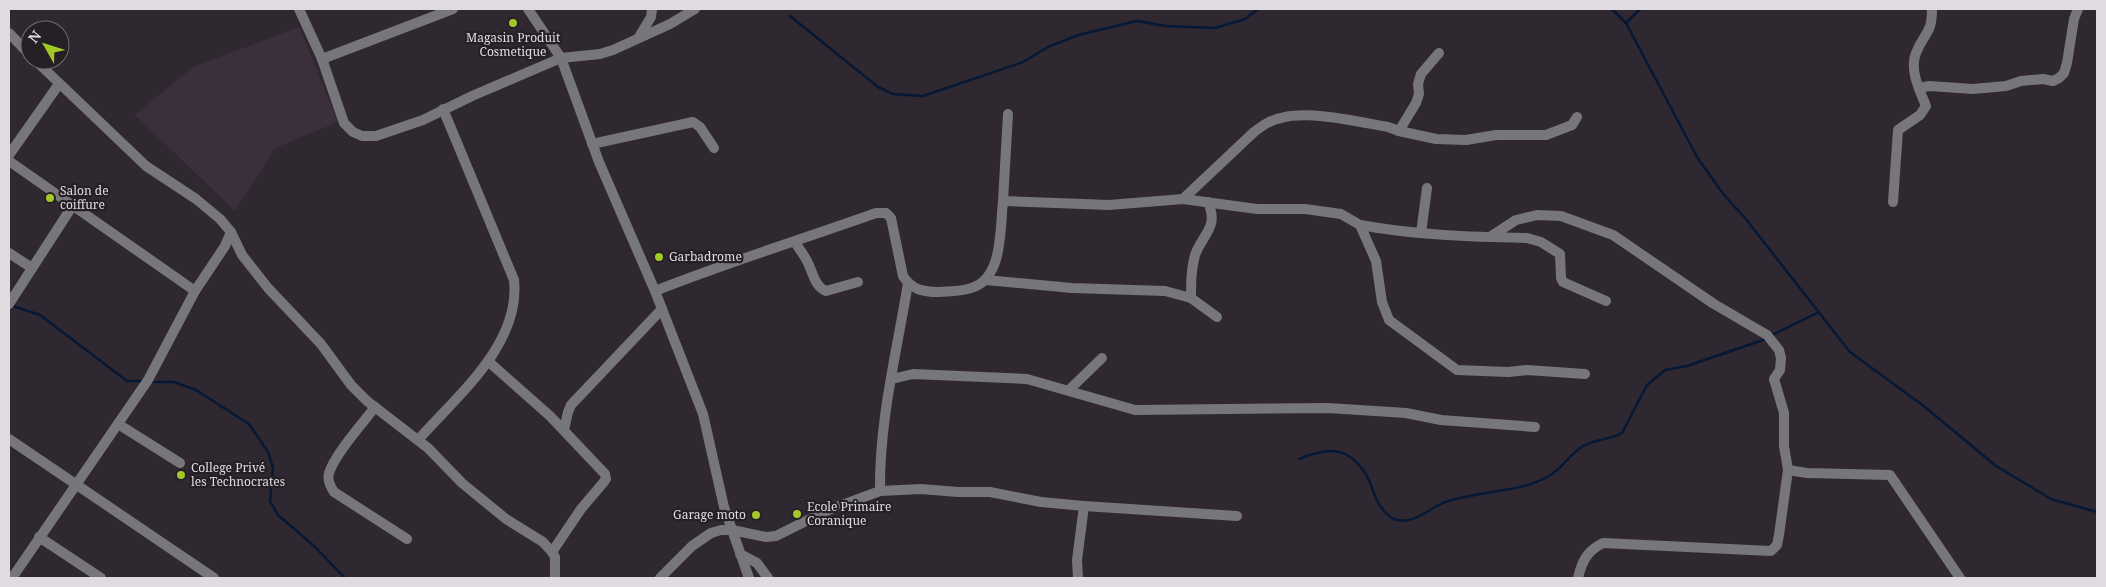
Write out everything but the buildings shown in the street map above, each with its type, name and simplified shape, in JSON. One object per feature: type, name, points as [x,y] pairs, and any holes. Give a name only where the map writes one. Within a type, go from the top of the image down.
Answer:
[{"type":"street","points":[[300,9],[322,59],[344,124],[353,132],[362,136],[376,136],[423,120],[443,109],[562,58],[600,54],[670,24],[695,9]]},
{"type":"street","points":[[322,59],[454,9]]},
{"type":"street","points":[[528,9],[562,58],[592,144],[656,291],[703,414],[724,507],[749,578]]},
{"type":"street","points":[[639,37],[652,17],[652,9]]},
{"type":"street","points":[[1893,202],[1896,134],[1898,130],[1920,115],[1926,106],[1919,88],[1914,65],[1916,53],[1930,29],[1932,9]]},
{"type":"street","points":[[1919,88],[1929,86],[1973,89],[2006,86],[2021,81],[2043,79],[2053,81],[2064,74],[2072,25],[2078,9]]},
{"type":"street","points":[[9,33],[20,45]]},
{"type":"street","points":[[1399,131],[1416,102],[1419,94],[1418,84],[1421,74],[1439,53]]},
{"type":"street","points":[[45,70],[146,166],[196,199],[220,219],[231,232],[242,255],[268,288],[321,344],[351,385],[375,407],[418,440],[462,483],[506,519],[543,542],[555,557],[554,573],[556,578]]},
{"type":"street","points":[[9,155],[59,84]]},
{"type":"street","points":[[418,440],[488,362],[502,340],[515,305],[514,280],[443,109]]},
{"type":"street","points":[[656,291],[721,265],[795,242],[876,213],[886,213],[891,218],[903,276],[908,283],[926,292],[964,290],[976,287],[985,280],[996,263],[1003,201],[1008,114]]},
{"type":"street","points":[[1183,199],[1254,132],[1265,124],[1282,117],[1314,116],[1379,126],[1436,139],[1455,140],[1496,135],[1546,135],[1572,125],[1577,117]]},
{"type":"street","points":[[592,144],[693,122],[700,127],[714,148]]},
{"type":"street","points":[[9,161],[195,291]]},
{"type":"street","points":[[1421,233],[1427,188]]},
{"type":"street","points":[[1003,201],[1109,205],[1183,199],[1257,209],[1320,210],[1348,217],[1360,225],[1421,233],[1527,238],[1541,242],[1560,254],[1561,278],[1564,282],[1606,301]]},
{"type":"street","points":[[1191,298],[1191,271],[1195,256],[1213,220],[1208,202]]},
{"type":"street","points":[[9,304],[73,205]]},
{"type":"street","points":[[1490,237],[1516,220],[1537,215],[1560,216],[1613,235],[1714,304],[1767,335],[1779,350],[1781,358],[1780,370],[1774,380],[1784,413],[1784,446],[1788,470],[1779,535],[1771,551],[1603,543],[1592,548],[1580,566],[1578,578]]},
{"type":"street","points":[[1360,225],[1376,261],[1382,302],[1389,320],[1457,370],[1508,372],[1527,370],[1585,374]]},
{"type":"street","points":[[12,578],[148,380],[195,291],[225,246],[231,232]]},
{"type":"street","points":[[795,242],[809,264],[818,285],[823,290],[826,291],[858,282]]},
{"type":"street","points":[[9,253],[32,268]]},
{"type":"street","points":[[985,280],[1072,288],[1165,290],[1191,298],[1217,318]]},
{"type":"street","points":[[880,491],[880,461],[908,283]]},
{"type":"street","points":[[564,430],[571,405],[662,309]]},
{"type":"street","points":[[1069,390],[1102,358]]},
{"type":"street","points":[[488,362],[564,430],[605,474],[606,479],[552,552]]},
{"type":"street","points":[[892,379],[913,374],[996,376],[1028,379],[1135,410],[1328,408],[1406,413],[1441,420],[1535,427]]},
{"type":"street","points":[[375,407],[335,461],[329,474],[329,483],[334,492],[407,539]]},
{"type":"street","points":[[118,424],[180,463]]},
{"type":"street","points":[[9,441],[214,578]]},
{"type":"street","points":[[1788,470],[1807,473],[1890,475],[1960,578]]},
{"type":"street","points":[[660,578],[692,546],[711,533],[721,530],[732,530],[766,537],[776,536],[826,510],[880,491],[921,489],[990,492],[1041,502],[1237,516]]},
{"type":"street","points":[[1078,578],[1077,560],[1084,506]]},
{"type":"street","points":[[39,537],[101,578]]},
{"type":"street","points":[[740,554],[757,563],[768,578]]},
{"type":"shaded area","points":[[299,27],[338,122],[275,148],[235,211],[135,115],[193,67]]},
{"type":"waterway","points":[[790,16],[878,87],[893,94],[923,96],[1023,62],[1048,47],[1078,35],[1137,21],[1166,26],[1215,28],[1245,19],[1258,9]]},
{"type":"waterway","points":[[1612,9],[1626,23],[1697,157],[1724,195],[1745,218],[1850,352],[1925,407],[1996,466],[2051,499],[2097,512]]},
{"type":"waterway","points":[[1626,23],[1640,9]]},
{"type":"waterway","points":[[13,306],[40,315],[127,381],[144,381]]},
{"type":"waterway","points":[[1770,336],[1817,313]]},
{"type":"waterway","points":[[1299,459],[1327,451],[1344,453],[1351,457],[1365,473],[1378,503],[1385,512],[1394,519],[1401,521],[1413,519],[1443,503],[1469,496],[1524,486],[1549,476],[1583,446],[1622,433],[1647,385],[1665,370],[1687,366],[1766,339]]},
{"type":"waterway","points":[[152,382],[174,382],[196,390],[249,424],[268,452],[273,468],[270,501],[278,515],[313,545],[345,578]]},
{"type":"place","name":"Magasin Produit Cosmetique","points":[[513,23]]},
{"type":"place","name":"Salon de coiffure","points":[[50,198]]},
{"type":"place","name":"Garbadrome","points":[[659,257]]},
{"type":"place","name":"College Privé les Technocrates","points":[[181,475]]},
{"type":"place","name":"Ecole Primaire Coranique","points":[[797,514]]},
{"type":"place","name":"Garage moto","points":[[756,515]]}]
